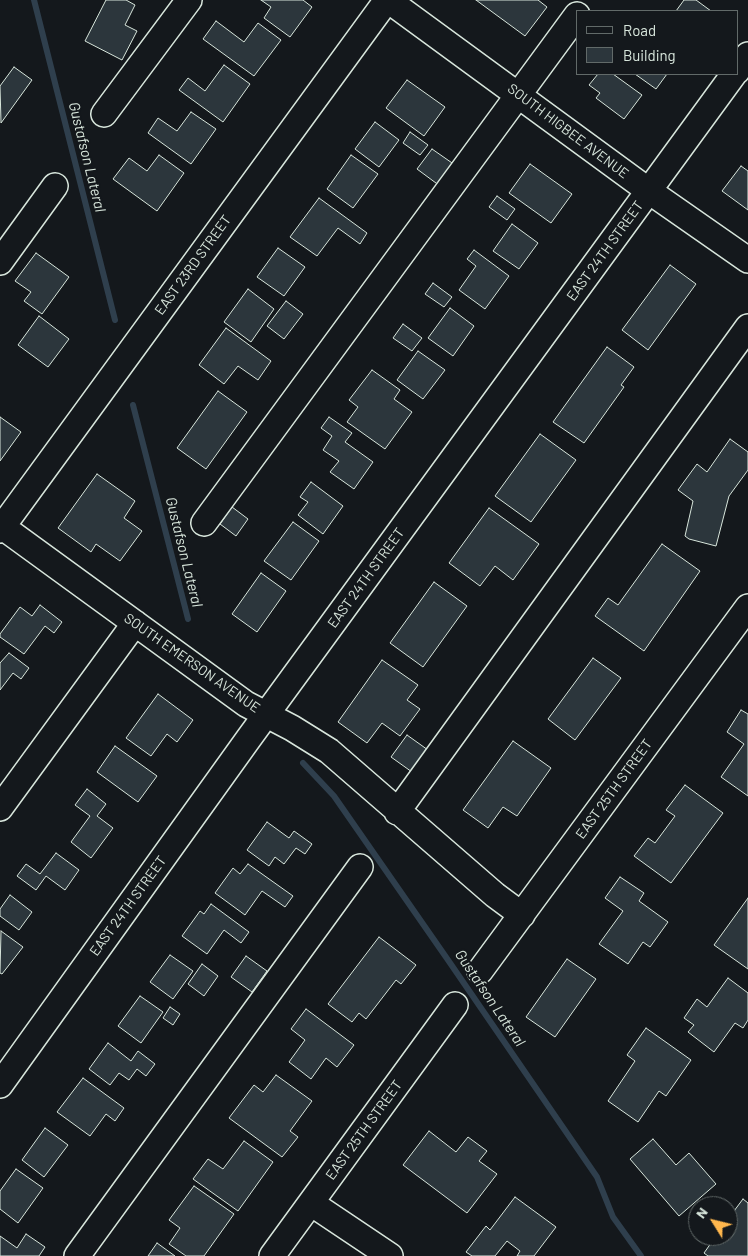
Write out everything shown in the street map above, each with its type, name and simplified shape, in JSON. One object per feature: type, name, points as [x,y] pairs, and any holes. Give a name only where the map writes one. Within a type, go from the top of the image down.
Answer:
[{"type":"street","points":[[104,114],[188,0]]},
{"type":"street","name":"SOUTH HIGBEE AVENUE","points":[[388,0],[649,191],[748,260]]},
{"type":"street","name":"EAST 23RD STREET","points":[[1,528],[388,0]]},
{"type":"street","points":[[204,522],[576,16]]},
{"type":"street","points":[[738,70],[748,55]]},
{"type":"street","name":"EAST 24TH STREET","points":[[0,1085],[266,716],[733,75]]},
{"type":"street","points":[[0,262],[55,186]]},
{"type":"street","points":[[397,812],[748,327]]},
{"type":"street","name":"SOUTH EMERSON AVENUE","points":[[1,528],[246,704],[292,728],[329,751],[397,812],[495,895],[522,914]]},
{"type":"street","name":"EAST 25TH STREET","points":[[480,971],[748,607]]},
{"type":"street","points":[[0,808],[134,623]]},
{"type":"street","points":[[76,1256],[360,868]]},
{"type":"street","name":"EAST 25TH STREET","points":[[272,1256],[455,1005]]},
{"type":"street","points":[[311,1203],[390,1256]]},
{"type":"building","points":[[106,0],[126,0],[135,5],[125,25],[137,31],[122,60],[85,41]]},
{"type":"building","points":[[261,0],[303,0],[312,7],[290,37],[264,18],[271,7]]},
{"type":"building","points":[[476,0],[538,0],[547,7],[525,36]]},
{"type":"building","points":[[684,0],[696,0],[710,10],[677,10]]},
{"type":"building","points":[[216,21],[244,42],[258,23],[281,40],[254,76],[203,39]]},
{"type":"building","points":[[224,65],[250,84],[223,122],[179,90],[188,78],[205,91]]},
{"type":"building","points":[[14,67],[32,80],[1,123],[0,86]]},
{"type":"building","points":[[597,75],[614,75],[642,95],[624,119],[596,98],[600,93],[589,85]]},
{"type":"building","points":[[636,75],[666,75],[656,89]]},
{"type":"building","points":[[407,80],[445,107],[424,136],[386,108]]},
{"type":"building","points":[[191,112],[216,129],[191,164],[148,133],[158,118],[177,131]]},
{"type":"building","points":[[375,122],[399,140],[379,167],[355,149]]},
{"type":"building","points":[[410,132],[428,145],[420,155],[403,143]]},
{"type":"building","points":[[432,149],[455,165],[440,186],[417,169]]},
{"type":"building","points":[[159,155],[184,173],[157,211],[113,179],[129,158],[147,171]]},
{"type":"building","points":[[351,155],[378,174],[353,208],[327,189]]},
{"type":"building","points":[[530,164],[572,194],[551,223],[509,193]]},
{"type":"building","points":[[741,166],[748,171],[748,210],[722,191]]},
{"type":"building","points":[[497,196],[515,209],[507,220],[489,207]]},
{"type":"building","points":[[319,198],[367,233],[360,244],[338,228],[317,256],[290,237]]},
{"type":"building","points":[[512,224],[538,243],[519,269],[493,251]]},
{"type":"building","points":[[278,248],[305,267],[284,296],[257,277]]},
{"type":"building","points":[[474,250],[509,276],[485,309],[459,290],[476,266],[467,259]]},
{"type":"building","points":[[36,253],[69,277],[42,314],[24,301],[31,292],[15,281]]},
{"type":"building","points":[[670,265],[696,284],[648,350],[622,330]]},
{"type":"building","points":[[433,283],[452,297],[444,307],[425,294]]},
{"type":"building","points":[[248,289],[274,309],[251,342],[224,322]]},
{"type":"building","points":[[286,301],[303,314],[284,339],[267,326]]},
{"type":"building","points":[[450,308],[474,326],[453,356],[428,338]]},
{"type":"building","points":[[39,316],[69,339],[48,367],[18,345]]},
{"type":"building","points":[[403,324],[422,338],[412,351],[393,338]]},
{"type":"building","points":[[226,328],[271,361],[258,380],[238,366],[224,384],[199,365]]},
{"type":"building","points":[[607,347],[634,367],[621,385],[624,387],[584,443],[553,422]]},
{"type":"building","points":[[418,351],[445,370],[423,399],[397,380]]},
{"type":"building","points":[[372,370],[400,390],[394,399],[412,412],[385,449],[347,422],[358,407],[349,400]]},
{"type":"building","points":[[218,391],[247,412],[206,469],[177,448]]},
{"type":"building","points":[[0,417],[21,432],[0,461]]},
{"type":"building","points":[[329,417],[352,433],[345,442],[373,462],[354,489],[330,472],[339,461],[323,450],[332,436],[321,428]]},
{"type":"building","points":[[540,434],[576,460],[531,522],[495,496]]},
{"type":"building","points":[[730,439],[748,452],[748,470],[729,496],[716,546],[689,539],[685,536],[693,501],[678,490],[697,464],[707,472]]},
{"type":"building","points":[[97,474],[135,501],[124,518],[142,531],[120,561],[96,544],[91,552],[58,528]]},
{"type":"building","points":[[311,482],[343,506],[323,534],[298,515],[308,502],[300,497]]},
{"type":"building","points":[[232,507],[248,519],[236,536],[220,524]]},
{"type":"building","points":[[489,508],[539,544],[513,580],[495,566],[480,586],[449,563]]},
{"type":"building","points":[[293,522],[319,541],[291,580],[264,561]]},
{"type":"building","points":[[662,544],[700,571],[644,651],[595,616],[608,598],[618,605]]},
{"type":"building","points":[[261,573],[286,591],[257,632],[232,614]]},
{"type":"building","points":[[434,582],[467,606],[423,667],[390,643]]},
{"type":"building","points":[[40,605],[62,622],[54,633],[45,626],[24,654],[0,637],[0,634],[20,607],[32,616]]},
{"type":"building","points":[[9,653],[29,668],[21,679],[13,673],[0,690],[0,663]]},
{"type":"building","points":[[593,658],[621,678],[575,740],[548,719]]},
{"type":"building","points":[[382,660],[418,685],[407,700],[420,709],[400,736],[382,723],[367,743],[338,722]]},
{"type":"building","points":[[158,694],[193,720],[177,742],[167,734],[151,756],[126,738]]},
{"type":"building","points":[[741,710],[748,714],[748,796],[721,777],[744,744],[727,732]]},
{"type":"building","points":[[407,735],[428,750],[412,772],[391,757]]},
{"type":"building","points":[[513,741],[551,768],[517,816],[503,807],[488,828],[463,810]]},
{"type":"building","points":[[115,746],[157,776],[138,802],[97,772]]},
{"type":"building","points":[[685,785],[723,813],[671,883],[634,856],[648,838],[655,843],[675,816],[666,810]]},
{"type":"building","points":[[87,789],[106,804],[97,816],[113,828],[91,858],[71,842],[90,816],[75,805]]},
{"type":"building","points":[[267,822],[289,838],[294,831],[312,844],[305,854],[296,848],[284,864],[275,857],[269,866],[247,850]]},
{"type":"building","points":[[56,853],[79,870],[65,890],[46,876],[36,890],[17,876],[26,864],[40,874]]},
{"type":"building","points":[[248,864],[293,896],[285,907],[262,891],[245,915],[215,893],[233,868],[240,874]]},
{"type":"building","points":[[620,877],[644,893],[639,901],[668,922],[650,947],[643,942],[628,964],[599,944],[623,911],[605,898]]},
{"type":"building","points":[[10,895],[32,912],[19,930],[0,916],[0,909]]},
{"type":"building","points":[[748,898],[748,969],[714,945]]},
{"type":"building","points":[[211,904],[249,932],[241,943],[224,930],[207,954],[182,936],[200,911],[204,914]]},
{"type":"building","points":[[1,931],[23,947],[2,974],[0,973]]},
{"type":"building","points":[[379,937],[416,965],[401,984],[396,980],[366,1019],[359,1013],[352,1022],[328,1004]]},
{"type":"building","points":[[170,955],[193,971],[173,999],[150,982]]},
{"type":"building","points":[[246,956],[267,971],[252,992],[231,977]]},
{"type":"building","points":[[567,959],[596,979],[555,1037],[526,1017]]},
{"type":"building","points":[[202,964],[218,976],[204,996],[188,984]]},
{"type":"building","points":[[728,978],[748,993],[748,1020],[743,1028],[735,1023],[714,1052],[688,1032],[694,1025],[684,1018],[697,999],[707,1007]]},
{"type":"building","points":[[140,996],[163,1012],[141,1043],[118,1026]]},
{"type":"building","points":[[170,1007],[180,1014],[173,1025],[163,1018]]},
{"type":"building","points":[[306,1009],[354,1045],[337,1067],[326,1058],[311,1079],[289,1062],[305,1040],[291,1029]]},
{"type":"building","points":[[646,1028],[691,1060],[666,1096],[659,1091],[638,1122],[608,1101],[635,1061],[627,1055]]},
{"type":"building","points":[[108,1043],[131,1061],[138,1051],[155,1064],[146,1076],[137,1069],[129,1080],[119,1073],[110,1085],[89,1069]]},
{"type":"building","points":[[276,1075],[312,1101],[290,1131],[298,1137],[282,1157],[229,1118],[254,1085],[263,1092]]},
{"type":"building","points":[[83,1078],[124,1108],[115,1121],[106,1114],[90,1136],[57,1112]]},
{"type":"building","points":[[45,1128],[68,1145],[44,1177],[22,1160]]},
{"type":"building","points":[[429,1131],[456,1152],[468,1137],[487,1151],[479,1161],[497,1174],[467,1213],[403,1165]]},
{"type":"building","points":[[653,1139],[676,1165],[689,1153],[716,1184],[702,1196],[688,1196],[688,1208],[679,1216],[630,1159]]},
{"type":"building","points":[[244,1141],[273,1162],[238,1211],[193,1179],[208,1159],[223,1169]]},
{"type":"building","points":[[16,1169],[43,1188],[18,1223],[0,1209],[0,1191]]},
{"type":"building","points":[[194,1186],[234,1214],[204,1256],[186,1256],[169,1244],[180,1228],[169,1220]]},
{"type":"building","points":[[515,1197],[556,1227],[534,1256],[517,1256],[520,1251],[507,1241],[495,1256],[472,1256],[466,1252],[486,1226],[490,1230]]},
{"type":"building","points":[[743,1199],[748,1203],[748,1256],[708,1256],[704,1253],[709,1246],[738,1246],[738,1206]]},
{"type":"building","points":[[26,1234],[45,1247],[39,1256],[0,1256],[0,1236],[17,1248]]},
{"type":"building","points":[[157,1243],[175,1256],[148,1256]]},
{"type":"waterway","name":"Gustafson Lateral","points":[[34,0],[115,320]]},
{"type":"waterway","name":"Gustafson Lateral","points":[[133,405],[188,619]]},
{"type":"waterway","name":"Gustafson Lateral","points":[[303,763],[334,796],[597,1177],[613,1217],[641,1256]]}]
